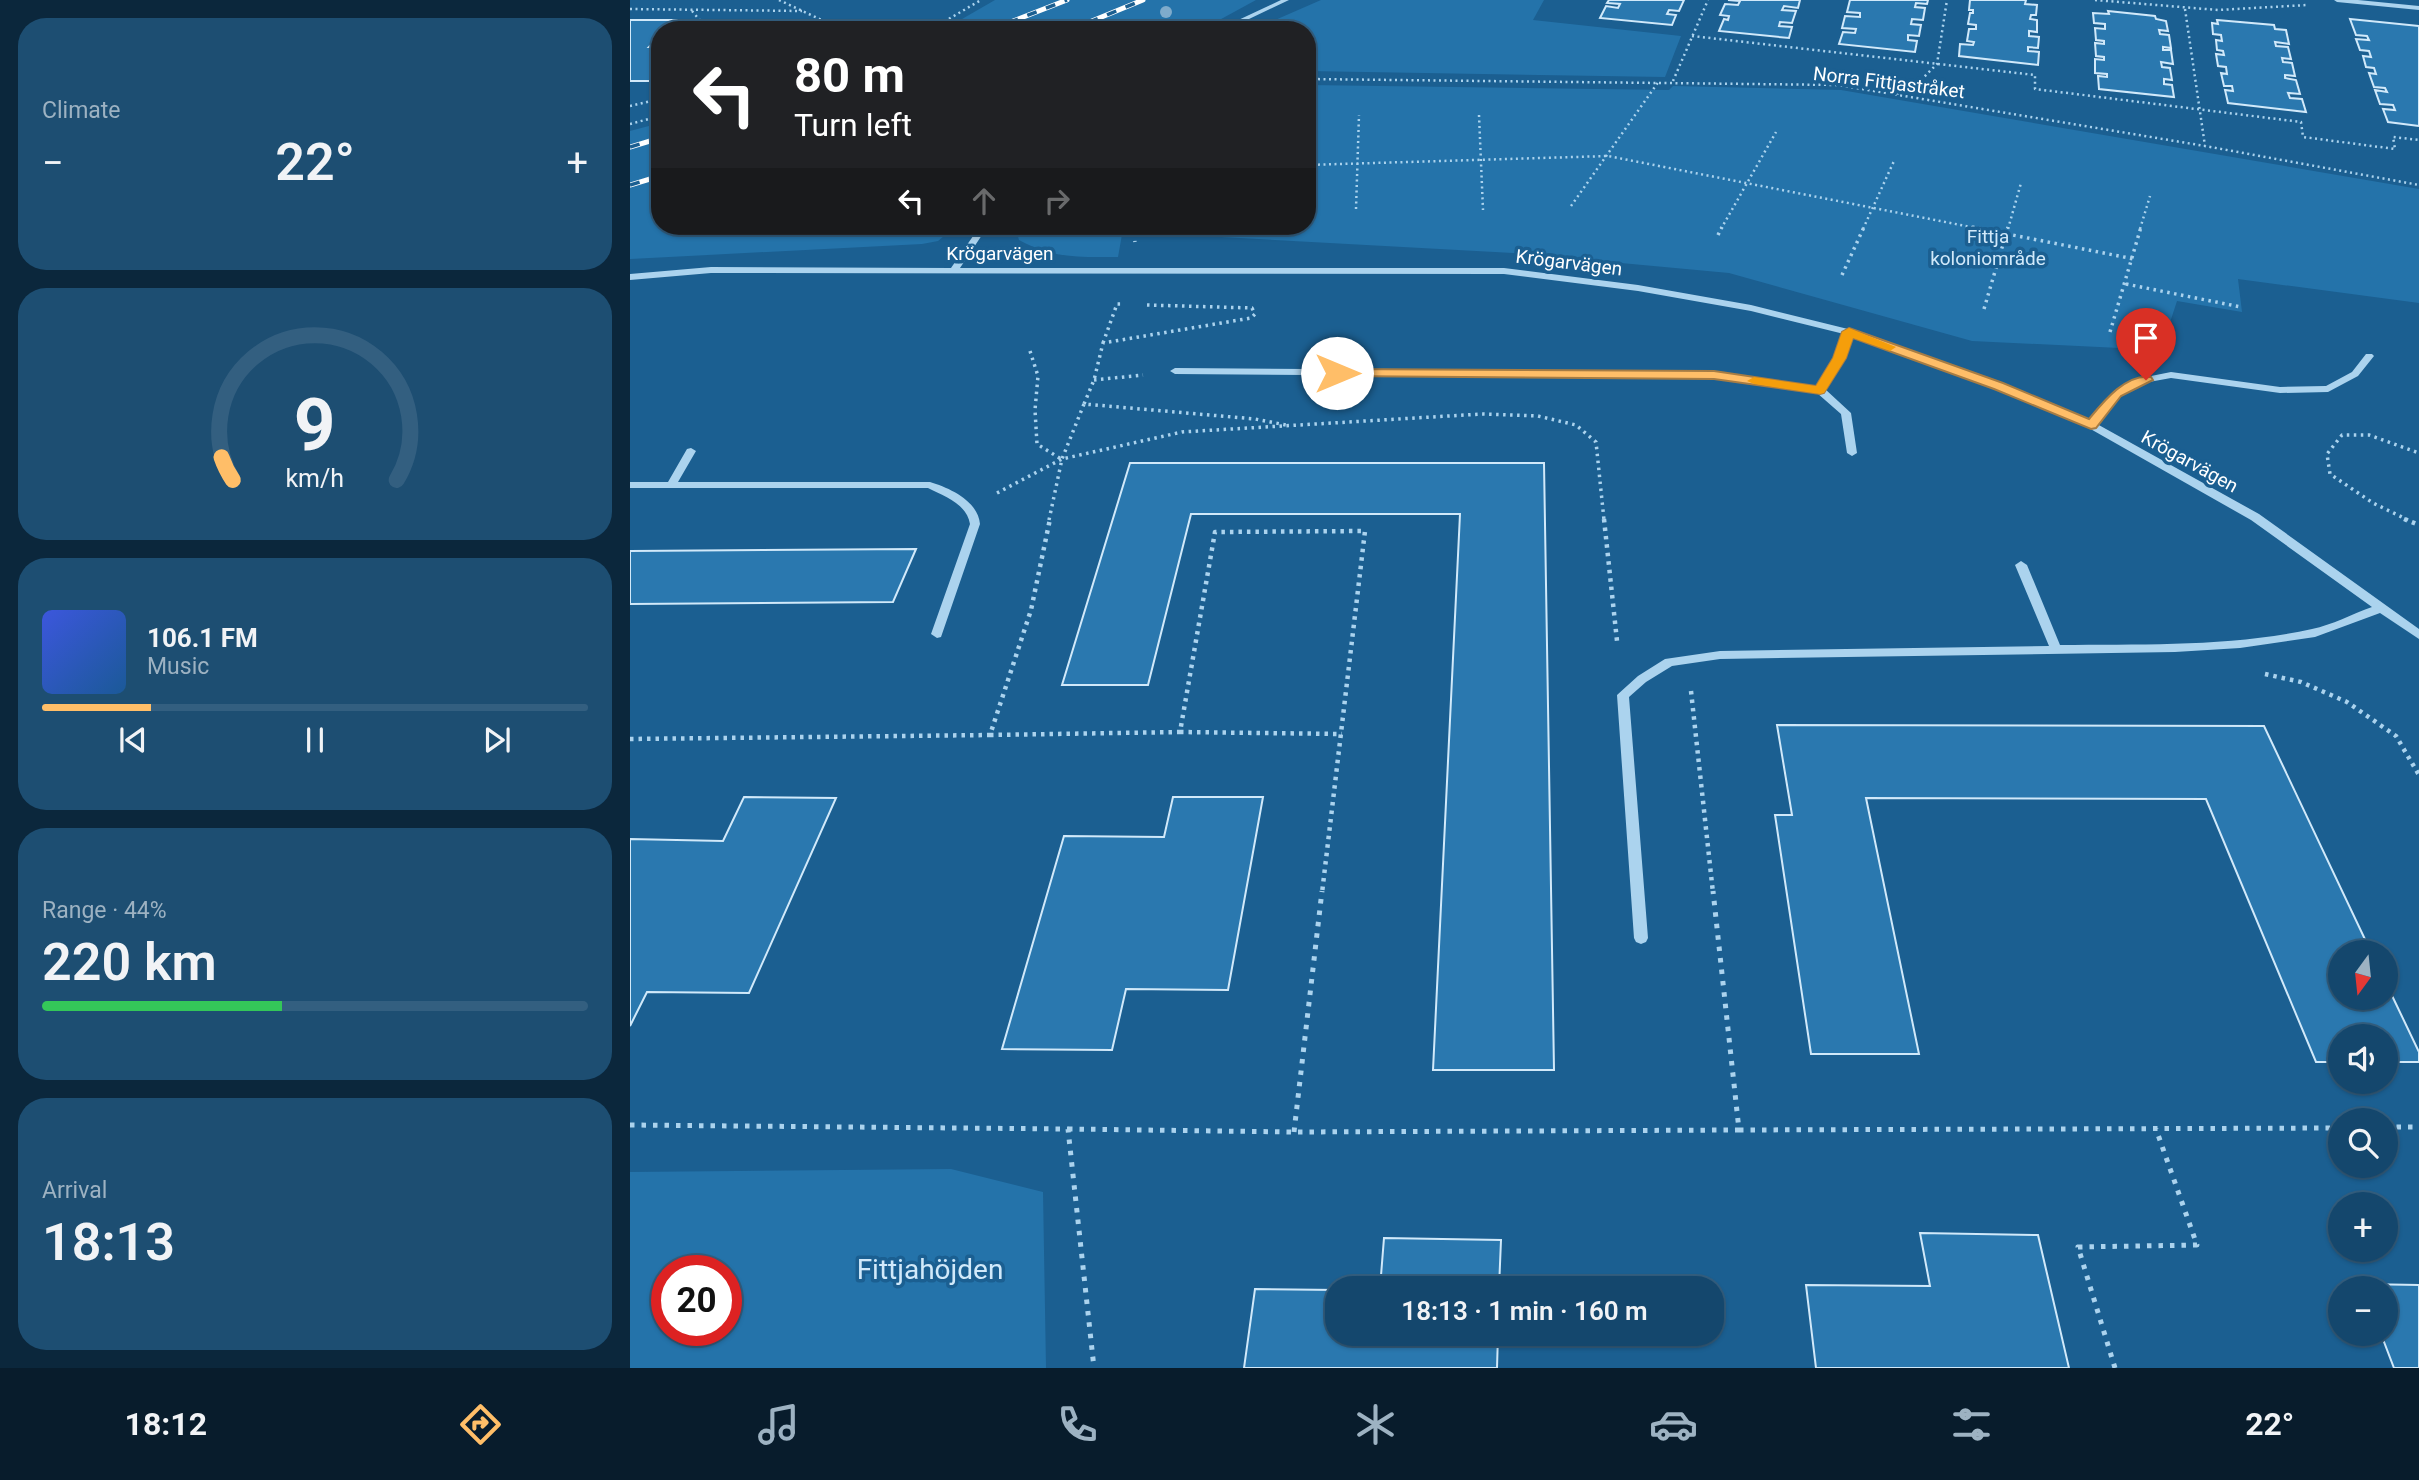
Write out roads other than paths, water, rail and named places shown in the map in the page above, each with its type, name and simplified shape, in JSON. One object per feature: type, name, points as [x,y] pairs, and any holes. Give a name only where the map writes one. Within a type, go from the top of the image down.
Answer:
[{"type":"street","points":[[1240,21],[1286,0]]},
{"type":"street","points":[[2337,0],[2419,8]]},
{"type":"street","points":[[953,271],[978,235]]},
{"type":"street","name":"Krögarvägen","points":[[630,277],[711,270],[1503,271],[1639,288],[1751,308],[1849,332],[1998,386],[2091,425],[2255,517],[2419,635]]},
{"type":"street","points":[[1820,390],[1840,358],[1849,332]]},
{"type":"street","points":[[2091,425],[2117,393],[2146,380],[2171,375],[2280,390],[2328,389],[2355,374],[2368,356]]},
{"type":"street","points":[[1175,372],[1714,375],[1820,390],[1846,413],[1852,453]]},
{"type":"street","points":[[671,485],[691,451]]},
{"type":"street","points":[[630,485],[930,485],[944,490],[974,515],[975,524],[937,634]]},
{"type":"street","points":[[2021,565],[2056,649]]},
{"type":"street","points":[[1641,937],[1623,695],[1642,678],[1669,662],[1720,655],[2175,648],[2240,644],[2315,633],[2381,608]]},
{"type":"railway","points":[[1013,21],[1067,0]]},
{"type":"railway","points":[[1092,21],[1143,0]]},
{"type":"railway","points":[[630,147],[651,141]]},
{"type":"railway","points":[[630,185],[651,179]]},
{"type":"park label","name":"Fittja koloniområde","points":[[1988,247]]},
{"type":"park label","name":"Fittjahöjden","points":[[930,1269]]}]
